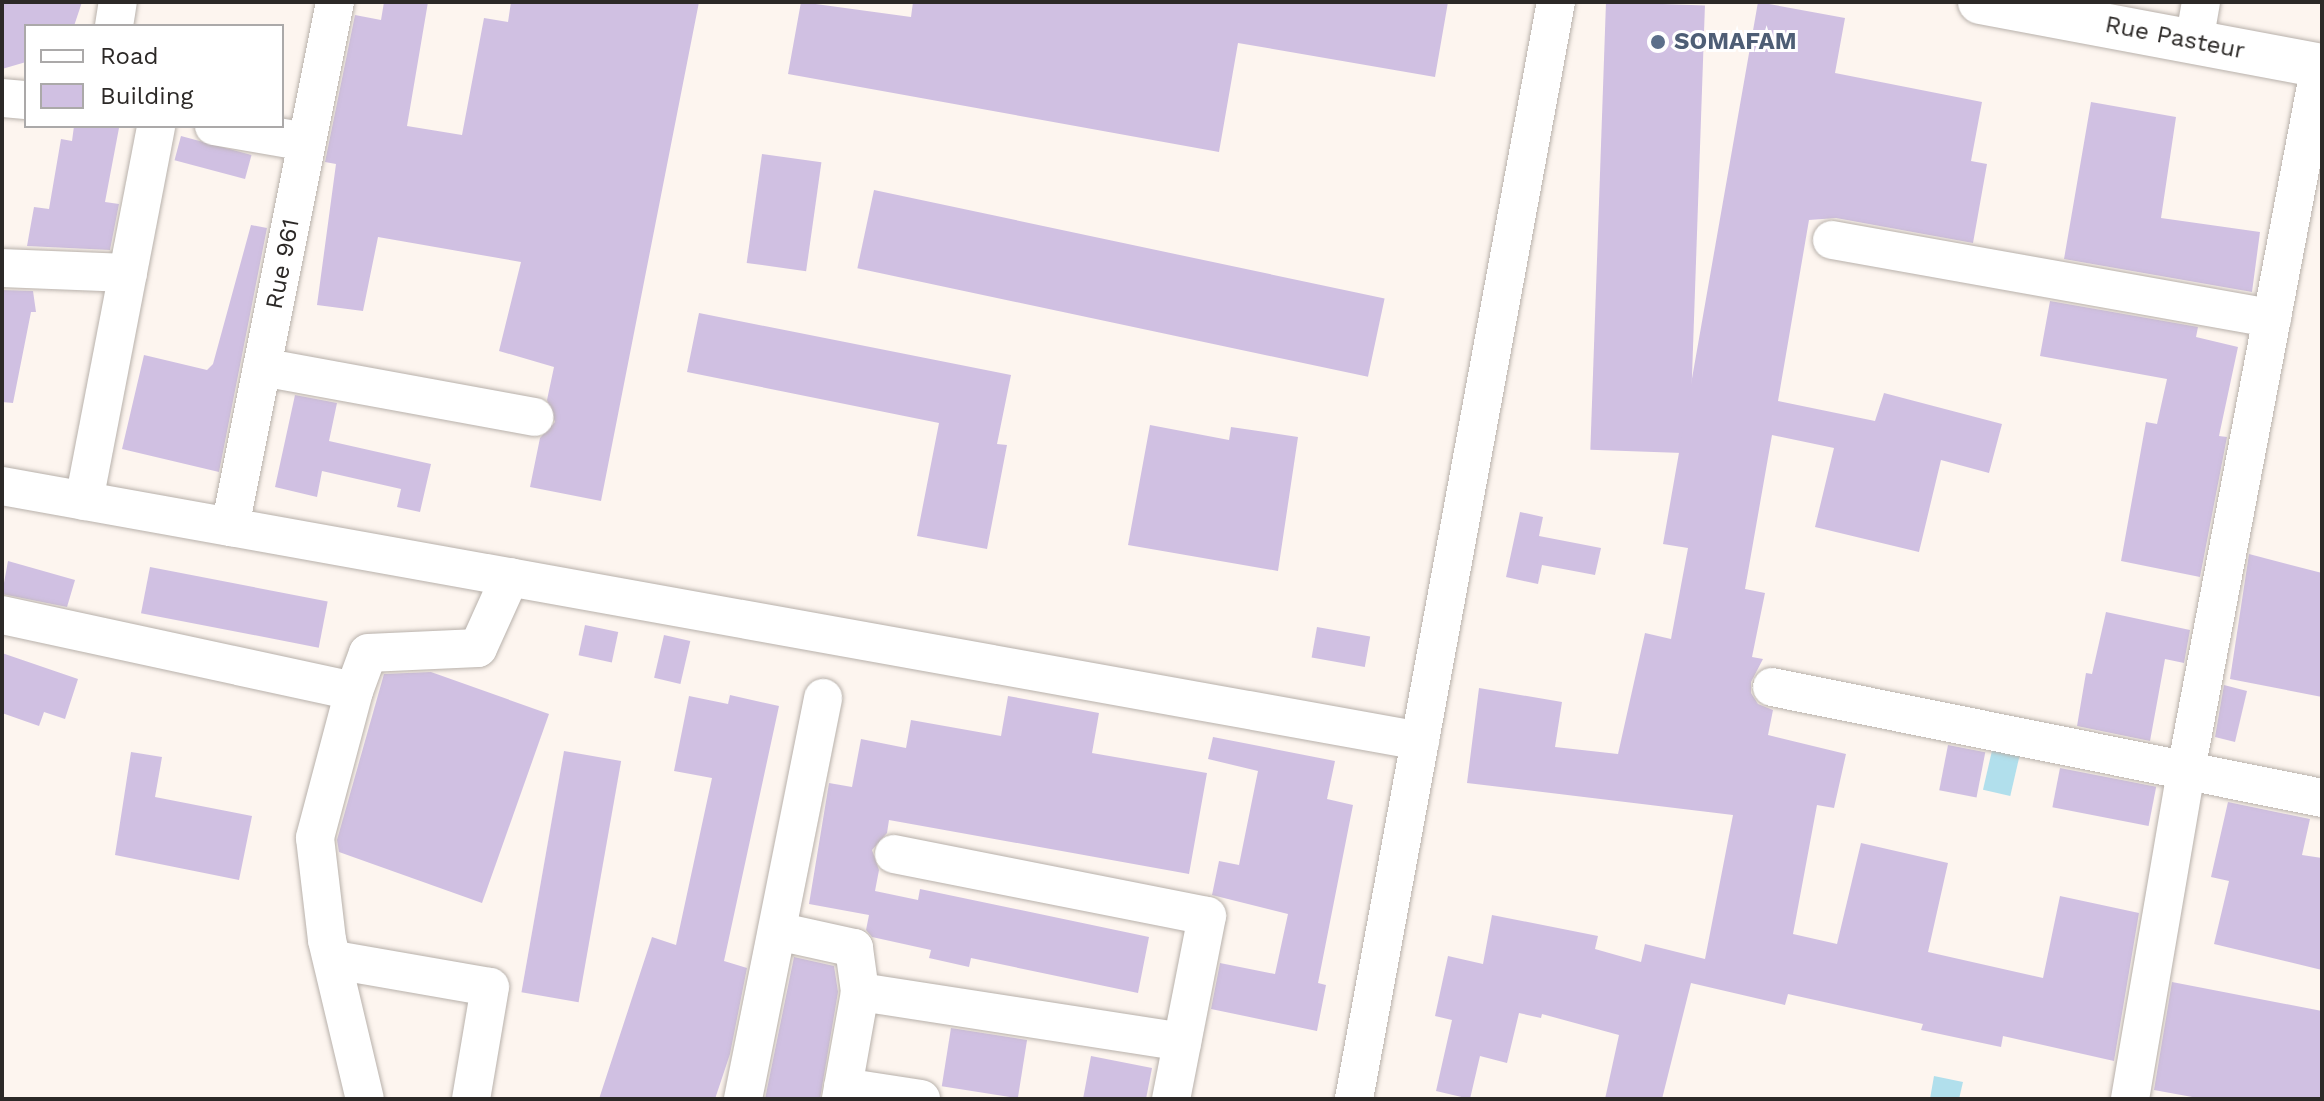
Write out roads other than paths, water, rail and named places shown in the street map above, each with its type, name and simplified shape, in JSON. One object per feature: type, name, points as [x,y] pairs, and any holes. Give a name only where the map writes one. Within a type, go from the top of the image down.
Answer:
[{"type":"main road","name":"Rue Pasteur","points":[[1980,2],[2198,22],[2321,66]]},
{"type":"street","points":[[114,24],[118,2]]},
{"type":"street","name":"Rue 961","points":[[230,527],[335,2]]},
{"type":"street","points":[[1354,1099],[1556,2]]},
{"type":"street","points":[[2130,1099],[2186,770],[2321,66]]},
{"type":"street","points":[[2,98],[24,100]]},
{"type":"street","points":[[84,501],[156,128]]},
{"type":"street","points":[[226,128],[307,142]]},
{"type":"street","points":[[1832,240],[2272,318]]},
{"type":"street","points":[[2,268],[128,273]]},
{"type":"street","points":[[262,367],[534,417]]},
{"type":"street","points":[[2,486],[1420,741]]},
{"type":"street","points":[[365,1099],[335,960],[327,940],[315,838],[354,691],[368,653],[478,648],[510,577]]},
{"type":"street","points":[[2,615],[354,691]]},
{"type":"street","points":[[1772,687],[2322,798]]},
{"type":"street","points":[[743,1099],[823,698]]},
{"type":"street","points":[[894,854],[1207,916],[1171,1099]]},
{"type":"street","points":[[777,931],[854,948],[860,992],[842,1093],[921,1099]]},
{"type":"street","points":[[335,960],[490,987],[471,1099]]},
{"type":"street","points":[[860,992],[1182,1042]]},
{"type":"water","points":[[1994,742],[2021,748],[2010,796],[1983,790]]},
{"type":"water","points":[[1934,1076],[1963,1082],[1959,1099],[1930,1099]]},
{"type":"place","name":"SOMAFAM","points":[[1658,42]]}]
